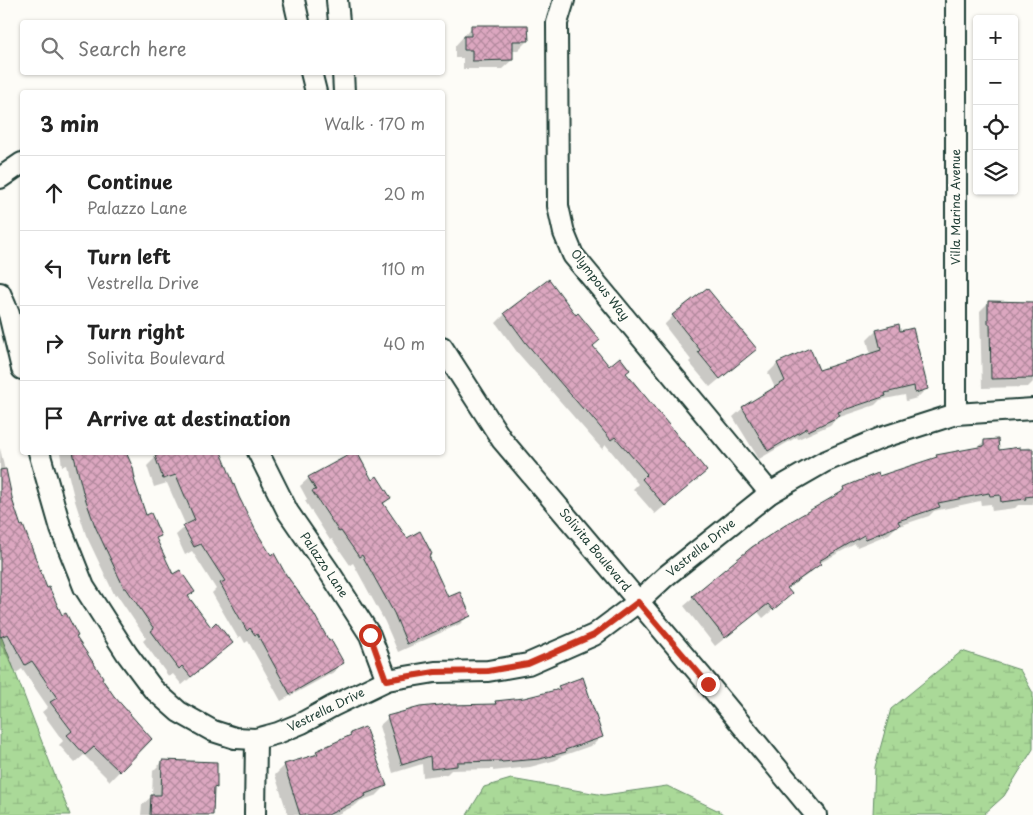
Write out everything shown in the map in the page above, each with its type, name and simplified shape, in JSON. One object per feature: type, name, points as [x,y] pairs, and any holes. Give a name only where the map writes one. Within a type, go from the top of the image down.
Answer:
[{"type":"street","points":[[294,0],[299,20]]},
{"type":"street","points":[[337,0],[339,20]]},
{"type":"street","name":"Olympous Way","points":[[564,0],[557,23],[558,206],[564,233],[573,255],[770,493]]},
{"type":"street","name":"Villa Marina Avenue","points":[[956,0],[956,414]]},
{"type":"street","points":[[312,75],[316,90]]},
{"type":"street","points":[[343,75],[344,90]]},
{"type":"street","points":[[0,178],[20,164]]},
{"type":"street","points":[[0,293],[9,314],[20,361]]},
{"type":"street","name":"Solivita Boulevard","points":[[445,352],[502,440],[816,815]]},
{"type":"street","name":"Vestrella Drive","points":[[40,455],[61,529],[84,587],[127,654],[153,689],[179,712],[213,731],[235,738],[256,739],[278,733],[302,723],[386,680],[435,672],[488,671],[528,664],[594,635],[638,602],[666,576],[770,493],[824,462],[889,435],[956,414],[1033,409]]},
{"type":"street","name":"Palazzo Lane","points":[[260,455],[288,512],[370,635],[386,680]]},
{"type":"street","points":[[255,815],[256,739]]},
{"type":"green space","points":[[0,634],[2,638],[70,815],[0,815]]},
{"type":"green space","points":[[962,651],[1020,670],[1033,693],[1033,749],[1004,796],[983,815],[873,815],[875,767],[891,709]]},
{"type":"green space","points":[[511,779],[604,795],[667,786],[724,815],[467,815],[484,787]]},
{"type":"building","points":[[471,25],[528,25],[529,41],[513,41],[513,60],[472,61],[472,50],[464,50],[464,36],[471,36]]},
{"type":"building","points":[[549,279],[576,315],[578,313],[600,340],[593,346],[609,366],[620,357],[630,370],[626,373],[707,471],[665,506],[642,479],[647,474],[615,437],[611,440],[583,409],[526,343],[504,313]]},
{"type":"building","points":[[707,288],[757,349],[720,379],[672,315]]},
{"type":"building","points":[[988,301],[1033,302],[1033,378],[991,379]]},
{"type":"building","points":[[899,324],[900,331],[913,328],[928,389],[915,393],[914,386],[885,393],[886,396],[838,412],[840,416],[808,431],[807,428],[768,451],[742,407],[785,381],[777,363],[810,348],[819,370],[881,350],[876,330]]},
{"type":"building","points":[[998,439],[999,450],[1020,447],[1020,449],[1033,449],[1033,496],[1025,497],[1026,499],[1001,502],[1000,495],[990,496],[989,493],[938,503],[940,507],[898,521],[900,525],[866,539],[864,535],[819,561],[821,564],[787,588],[792,594],[773,610],[768,604],[725,638],[692,596],[752,547],[793,520],[845,490],[844,487],[878,473],[879,476],[937,457],[936,455],[984,446],[984,440]]},
{"type":"building","points":[[74,455],[127,455],[133,468],[134,479],[146,515],[151,513],[161,536],[156,538],[173,574],[180,570],[195,592],[188,596],[211,627],[216,622],[233,643],[191,677],[182,666],[179,669],[151,631],[154,629],[126,588],[124,588],[95,526],[83,492]]},
{"type":"building","points":[[222,455],[239,497],[256,531],[271,555],[274,553],[344,663],[290,694],[257,634],[255,635],[250,628],[247,631],[220,583],[225,581],[201,544],[194,547],[183,526],[195,520],[176,475],[163,479],[155,456]]},
{"type":"building","points":[[348,455],[359,455],[372,480],[377,476],[391,498],[383,503],[407,538],[420,531],[432,554],[429,556],[448,597],[460,592],[471,616],[407,644],[394,613],[362,555],[359,557],[341,531],[339,532],[312,491],[316,490],[308,477]]},
{"type":"building","points":[[6,469],[13,502],[21,526],[23,525],[47,588],[49,587],[62,615],[66,613],[78,636],[76,637],[103,677],[102,679],[114,696],[152,739],[120,772],[94,747],[85,755],[67,735],[72,731],[50,702],[57,698],[32,661],[25,665],[8,634],[0,637],[0,470]]},
{"type":"building","points":[[583,677],[603,737],[565,750],[566,752],[540,759],[502,762],[457,762],[457,766],[431,769],[430,756],[402,765],[387,716],[420,707],[450,704],[496,704],[495,701],[524,698],[560,689],[558,686]]},
{"type":"building","points":[[365,727],[387,786],[365,794],[366,796],[328,815],[300,815],[284,764],[318,754],[316,751]]},
{"type":"building","points":[[162,760],[217,762],[217,788],[214,787],[213,815],[150,815],[151,795],[161,795]]},
{"type":"route","points":[[370,635],[386,680],[435,672],[488,671],[528,664],[594,635],[638,602],[708,684]]}]
